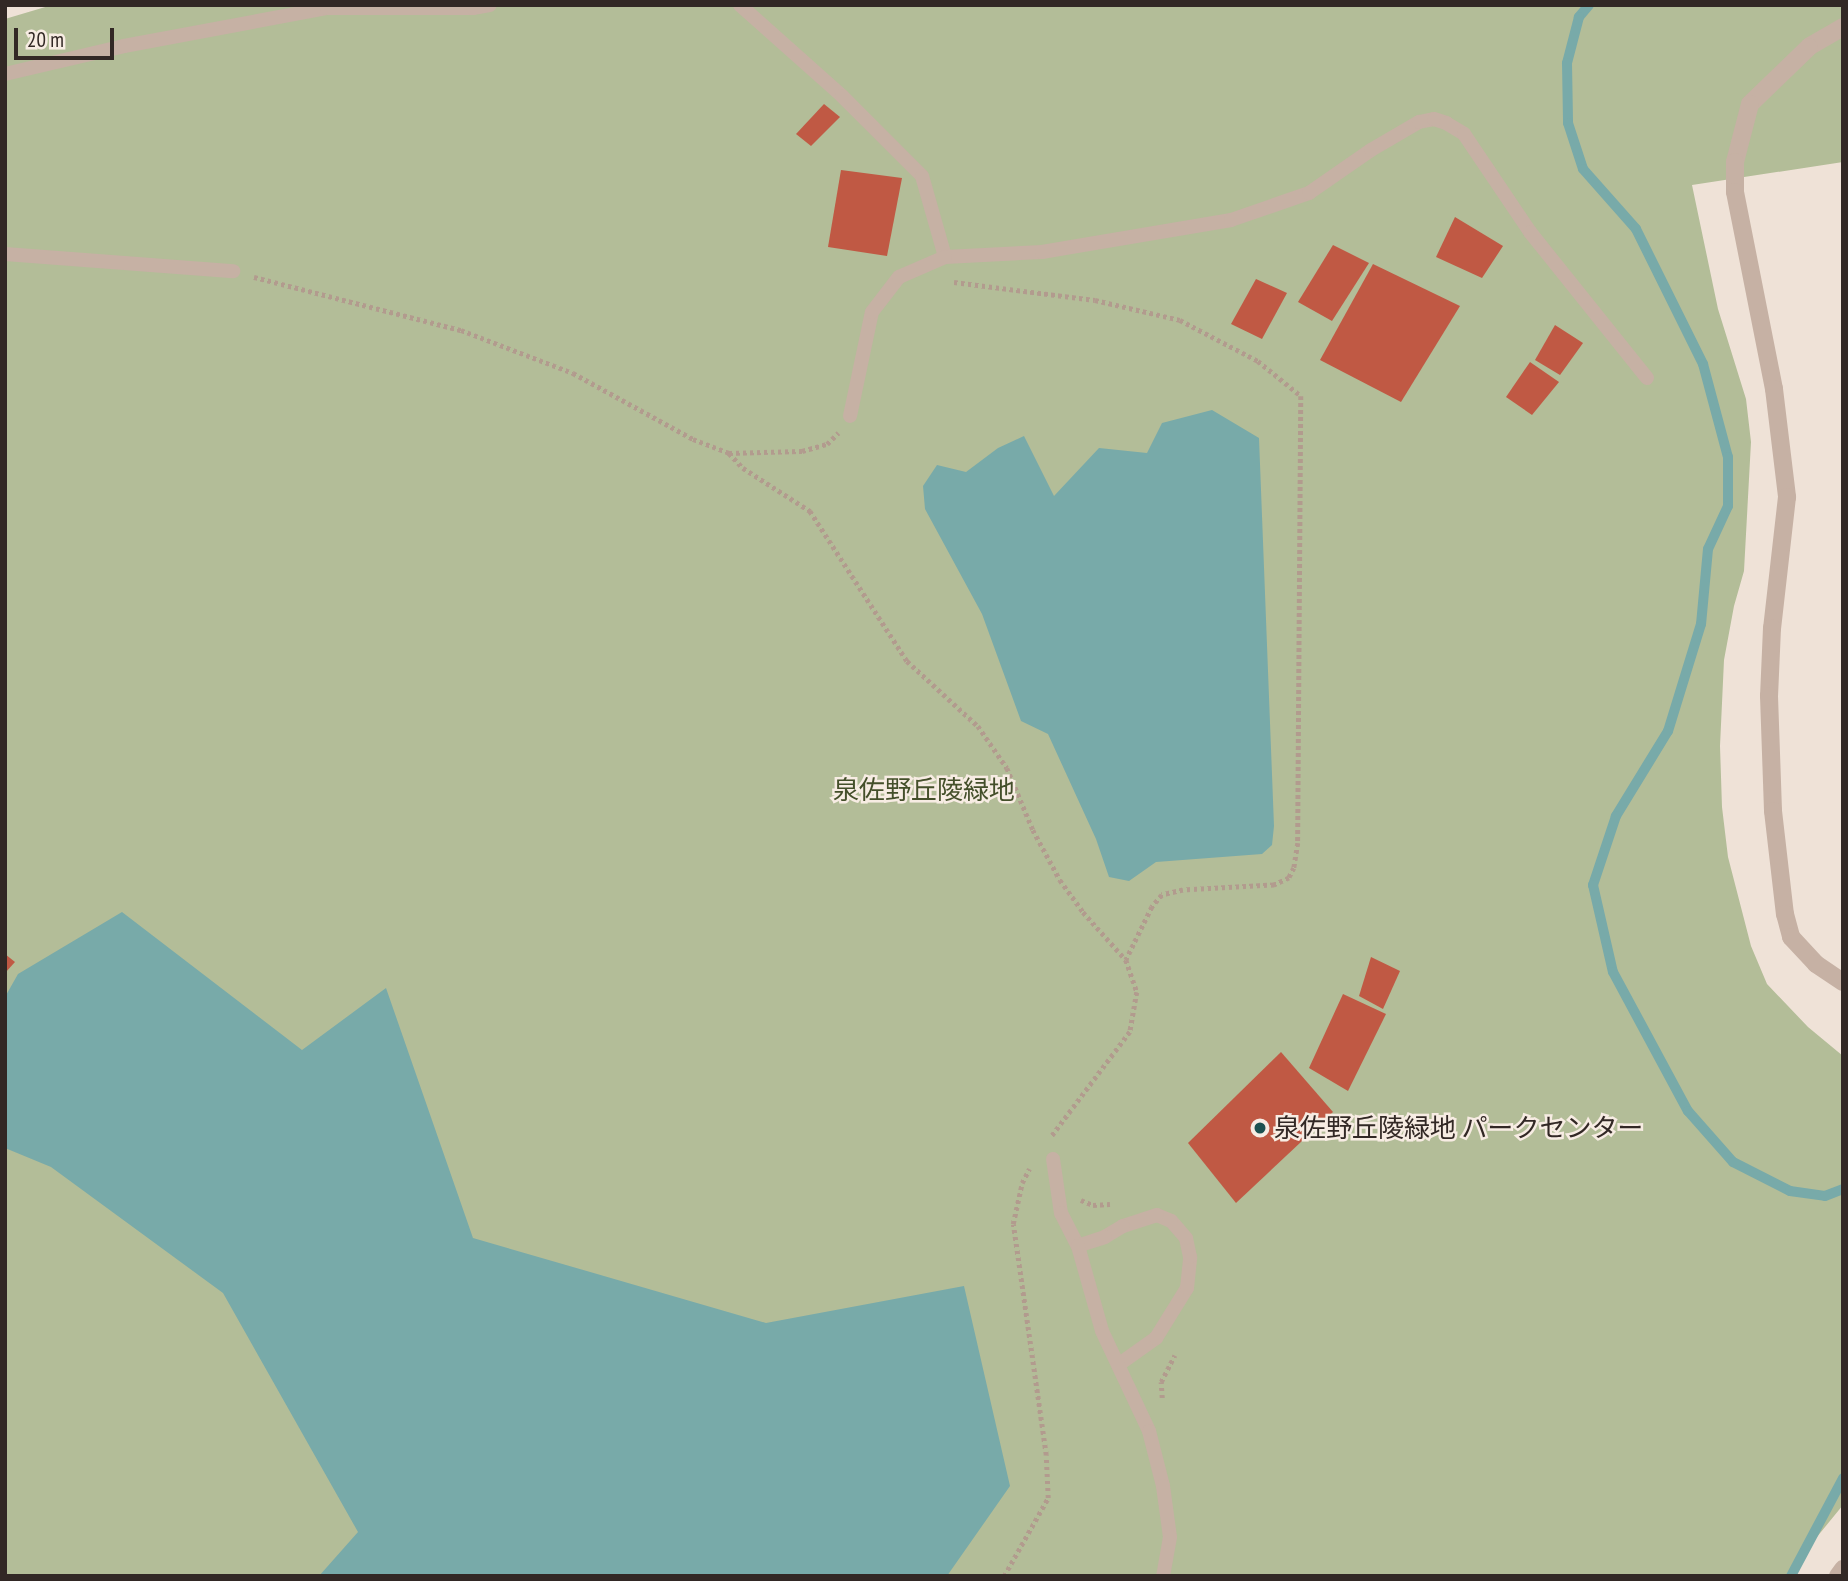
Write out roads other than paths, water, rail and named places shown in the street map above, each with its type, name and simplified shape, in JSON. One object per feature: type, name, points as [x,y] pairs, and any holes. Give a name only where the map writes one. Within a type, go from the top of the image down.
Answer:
[{"type":"street","points":[[1843,27],[1810,47],[1750,104],[1735,162],[1735,192],[1774,389],[1787,497],[1772,628],[1769,696],[1773,811],[1785,914],[1791,937],[1816,964],[1843,982]]},
{"type":"street","points":[[1838,1576],[1843,1569]]},
{"type":"lane","points":[[5,74],[124,46],[327,8],[473,8],[490,5]]},
{"type":"lane","points":[[740,5],[842,96],[922,176],[945,257]]},
{"type":"lane","points":[[850,416],[872,312],[899,277],[945,257],[1042,252],[1231,220],[1309,193],[1371,150],[1419,122],[1434,120],[1464,134],[1530,232],[1647,378]]},
{"type":"lane","points":[[5,254],[233,271]]},
{"type":"lane","points":[[1053,1159],[1062,1213],[1078,1246],[1102,1331],[1149,1431],[1163,1486],[1170,1536],[1163,1576]]},
{"type":"lane","points":[[1078,1246],[1105,1237],[1123,1226],[1157,1215],[1171,1221],[1186,1238],[1189,1269],[1187,1288],[1180,1304],[1156,1338],[1118,1365]]},
{"type":"water","points":[[1212,410],[1259,438],[1274,826],[1272,845],[1262,854],[1156,862],[1129,881],[1109,877],[1096,839],[1048,734],[1021,721],[982,614],[925,509],[923,486],[937,465],[966,472],[998,448],[1024,436],[1054,496],[1099,448],[1147,453],[1162,423]]},
{"type":"water","points":[[122,912],[302,1050],[386,988],[473,1238],[766,1323],[964,1286],[1010,1486],[947,1576],[319,1576],[358,1532],[223,1293],[51,1167],[5,1148],[5,997],[18,974]]},
{"type":"waterway","points":[[1589,5],[1579,17],[1567,63],[1568,123],[1583,169],[1636,229],[1703,364],[1728,457],[1728,506],[1708,549],[1701,624],[1668,731],[1616,816],[1593,885],[1613,972],[1688,1111],[1733,1162],[1790,1191],[1825,1196],[1843,1189]]},
{"type":"waterway","points":[[1791,1576],[1843,1478]]},
{"type":"place","name":"泉佐野丘陵緑地 パークセンター","points":[[1260,1128]]},
{"type":"park label","name":"泉佐野丘陵緑地","points":[[924,790]]}]
